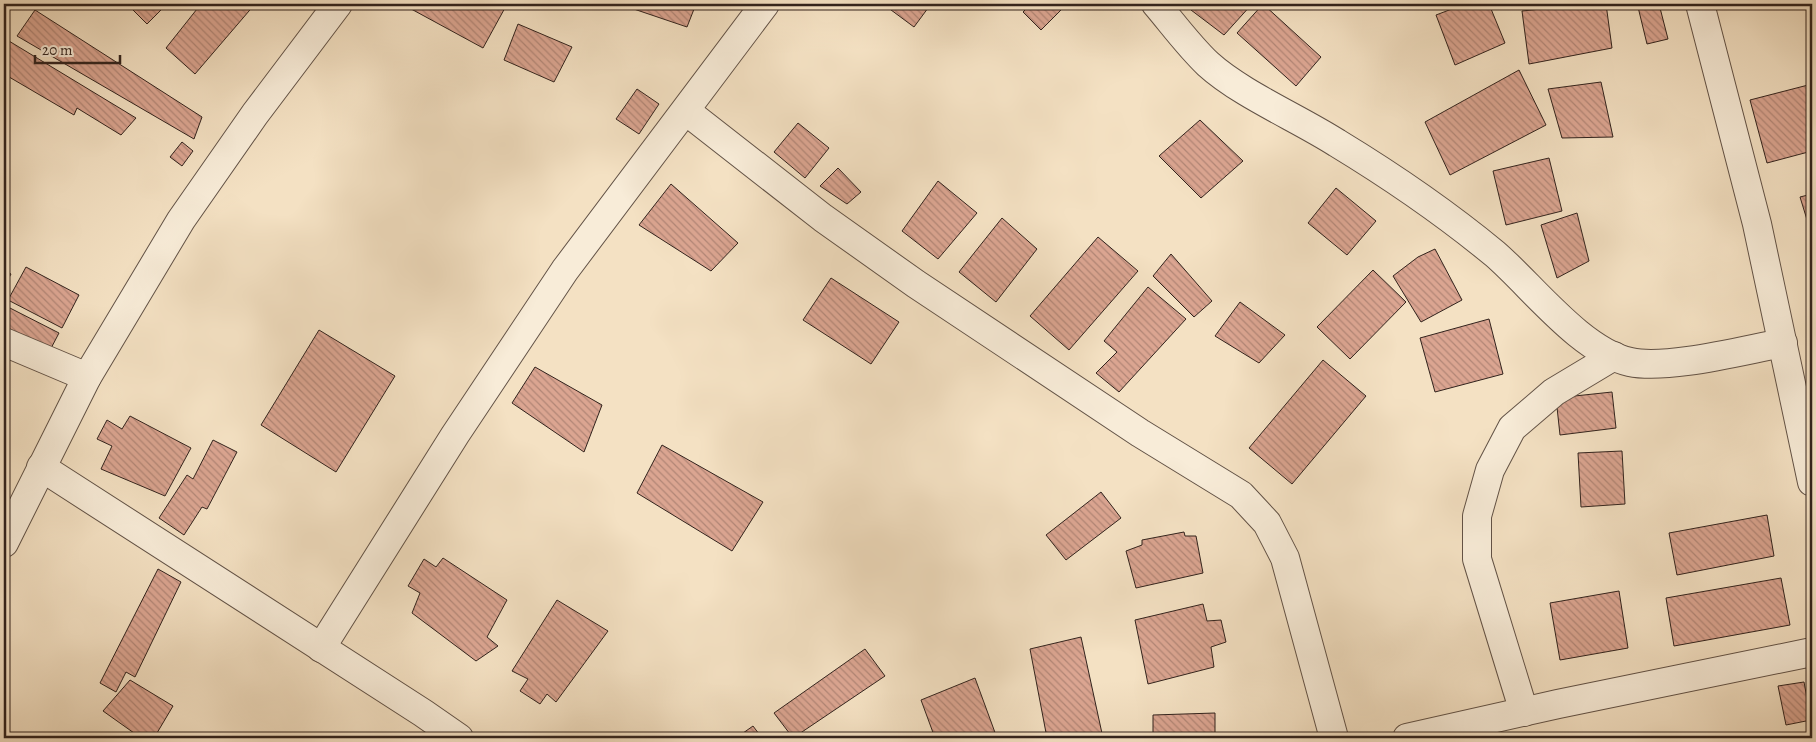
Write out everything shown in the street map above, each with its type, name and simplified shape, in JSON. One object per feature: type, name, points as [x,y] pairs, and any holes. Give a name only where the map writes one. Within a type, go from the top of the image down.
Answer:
[{"type":"street","points":[[4,543],[87,377],[181,220],[255,114],[338,4]]},
{"type":"street","points":[[321,648],[455,435],[565,270],[765,4]]},
{"type":"street","points":[[1156,4],[1207,64],[1227,79],[1338,143],[1427,204],[1495,254],[1565,322],[1614,356],[1630,362],[1656,363],[1784,343]]},
{"type":"street","points":[[1700,4],[1757,224],[1784,343],[1812,482]]},
{"type":"street","points":[[686,111],[823,218],[916,284],[1140,434],[1241,494],[1267,522],[1285,558],[1334,738]]},
{"type":"street","points":[[4,342],[87,377]]},
{"type":"street","points":[[1524,712],[1477,559],[1477,516],[1490,470],[1512,428],[1554,392],[1614,356]]},
{"type":"street","points":[[41,467],[424,713],[459,738]]},
{"type":"street","points":[[1406,738],[1812,652]]},
{"type":"building","points":[[127,4],[167,4],[147,24]]},
{"type":"building","points":[[201,4],[255,4],[195,74],[166,48]]},
{"type":"building","points":[[402,4],[502,4],[506,6],[483,48]]},
{"type":"building","points":[[619,4],[696,4],[687,27]]},
{"type":"building","points":[[883,4],[931,4],[914,27]]},
{"type":"building","points":[[1031,4],[1061,4],[1064,7],[1041,30],[1023,12]]},
{"type":"building","points":[[1197,4],[1252,4],[1224,35],[1191,10]]},
{"type":"building","points":[[1263,4],[1321,57],[1296,86],[1237,33]]},
{"type":"building","points":[[1465,4],[1489,4],[1505,43],[1455,65],[1436,15]]},
{"type":"building","points":[[1606,4],[1612,48],[1529,64],[1522,11]]},
{"type":"building","points":[[1659,4],[1668,39],[1647,44],[1638,7]]},
{"type":"building","points":[[35,10],[202,117],[194,139],[17,36]]},
{"type":"building","points":[[518,24],[572,47],[554,82],[504,60]]},
{"type":"building","points":[[4,38],[136,118],[121,135],[77,108],[74,115],[4,74]]},
{"type":"building","points":[[1519,70],[1546,125],[1450,175],[1425,122]]},
{"type":"building","points":[[1601,82],[1613,137],[1562,138],[1548,89]]},
{"type":"building","points":[[1812,84],[1812,151],[1767,163],[1750,100]]},
{"type":"building","points":[[637,89],[659,104],[639,134],[616,119]]},
{"type":"building","points":[[1200,120],[1243,161],[1201,198],[1159,156]]},
{"type":"building","points":[[798,123],[829,148],[805,178],[774,152]]},
{"type":"building","points":[[182,142],[193,151],[182,166],[170,157]]},
{"type":"building","points":[[1549,158],[1562,211],[1506,225],[1493,171]]},
{"type":"building","points":[[838,168],[861,192],[847,204],[820,186]]},
{"type":"building","points":[[938,181],[977,213],[938,259],[902,231]]},
{"type":"building","points":[[671,184],[738,243],[711,271],[639,225]]},
{"type":"building","points":[[1336,188],[1376,221],[1347,255],[1308,223]]},
{"type":"building","points":[[1812,194],[1812,236],[1800,197]]},
{"type":"building","points":[[1577,213],[1589,261],[1557,278],[1541,225]]},
{"type":"building","points":[[1002,218],[1037,249],[996,302],[959,272]]},
{"type":"building","points":[[1098,237],[1138,271],[1069,350],[1030,316]]},
{"type":"building","points":[[1435,249],[1462,300],[1421,322],[1393,276],[1418,257]]},
{"type":"building","points":[[1171,254],[1212,301],[1194,317],[1153,276]]},
{"type":"building","points":[[26,267],[79,295],[62,328],[8,300]]},
{"type":"building","points":[[4,270],[11,274],[4,287]]},
{"type":"building","points":[[1373,270],[1406,302],[1350,359],[1317,327]]},
{"type":"building","points":[[831,278],[899,322],[871,364],[803,320]]},
{"type":"building","points":[[1148,287],[1186,319],[1119,392],[1096,373],[1117,352],[1104,341]]},
{"type":"building","points":[[1240,302],[1285,335],[1259,363],[1215,336]]},
{"type":"building","points":[[6,306],[59,333],[48,354],[4,332]]},
{"type":"building","points":[[1489,319],[1503,374],[1435,392],[1420,338]]},
{"type":"building","points":[[319,330],[395,376],[336,472],[261,425]]},
{"type":"building","points":[[1323,360],[1366,396],[1292,484],[1249,448]]},
{"type":"building","points":[[535,367],[602,405],[584,452],[512,403]]},
{"type":"building","points":[[1612,392],[1616,428],[1560,435],[1556,398]]},
{"type":"building","points":[[130,416],[191,448],[165,496],[101,469],[112,446],[97,439],[107,420],[122,429]]},
{"type":"building","points":[[213,440],[237,452],[207,509],[202,507],[184,535],[159,518],[187,475],[193,479]]},
{"type":"building","points":[[662,445],[763,502],[732,551],[637,493]]},
{"type":"building","points":[[1622,451],[1625,504],[1581,507],[1578,453]]},
{"type":"building","points":[[1101,492],[1121,518],[1066,560],[1046,535]]},
{"type":"building","points":[[1767,515],[1774,556],[1677,575],[1669,533]]},
{"type":"building","points":[[1184,532],[1185,536],[1196,536],[1203,573],[1136,588],[1126,551],[1142,545],[1142,540]]},
{"type":"building","points":[[443,558],[507,600],[487,637],[498,646],[476,661],[412,613],[420,593],[408,586],[424,559],[436,567]]},
{"type":"building","points":[[158,569],[181,582],[135,677],[126,672],[116,692],[100,683]]},
{"type":"building","points":[[1781,578],[1790,625],[1674,646],[1666,598]]},
{"type":"building","points":[[1619,591],[1628,648],[1560,660],[1550,603]]},
{"type":"building","points":[[557,600],[608,631],[556,702],[547,694],[540,704],[520,691],[528,679],[512,671]]},
{"type":"building","points":[[1203,604],[1207,621],[1221,620],[1226,642],[1211,647],[1214,667],[1148,684],[1135,620]]},
{"type":"building","points":[[1081,637],[1103,738],[1047,738],[1030,649]]},
{"type":"building","points":[[865,649],[885,676],[793,738],[774,713]]},
{"type":"building","points":[[975,678],[997,738],[935,738],[921,700]]},
{"type":"building","points":[[130,680],[173,706],[154,738],[141,738],[103,711]]},
{"type":"building","points":[[1804,682],[1811,720],[1786,725],[1778,686]]},
{"type":"building","points":[[1215,713],[1215,738],[1153,738],[1153,715]]},
{"type":"building","points":[[753,726],[762,738],[736,738]]},
{"type":"building","points":[[1623,733],[1625,738],[1606,738]]}]
